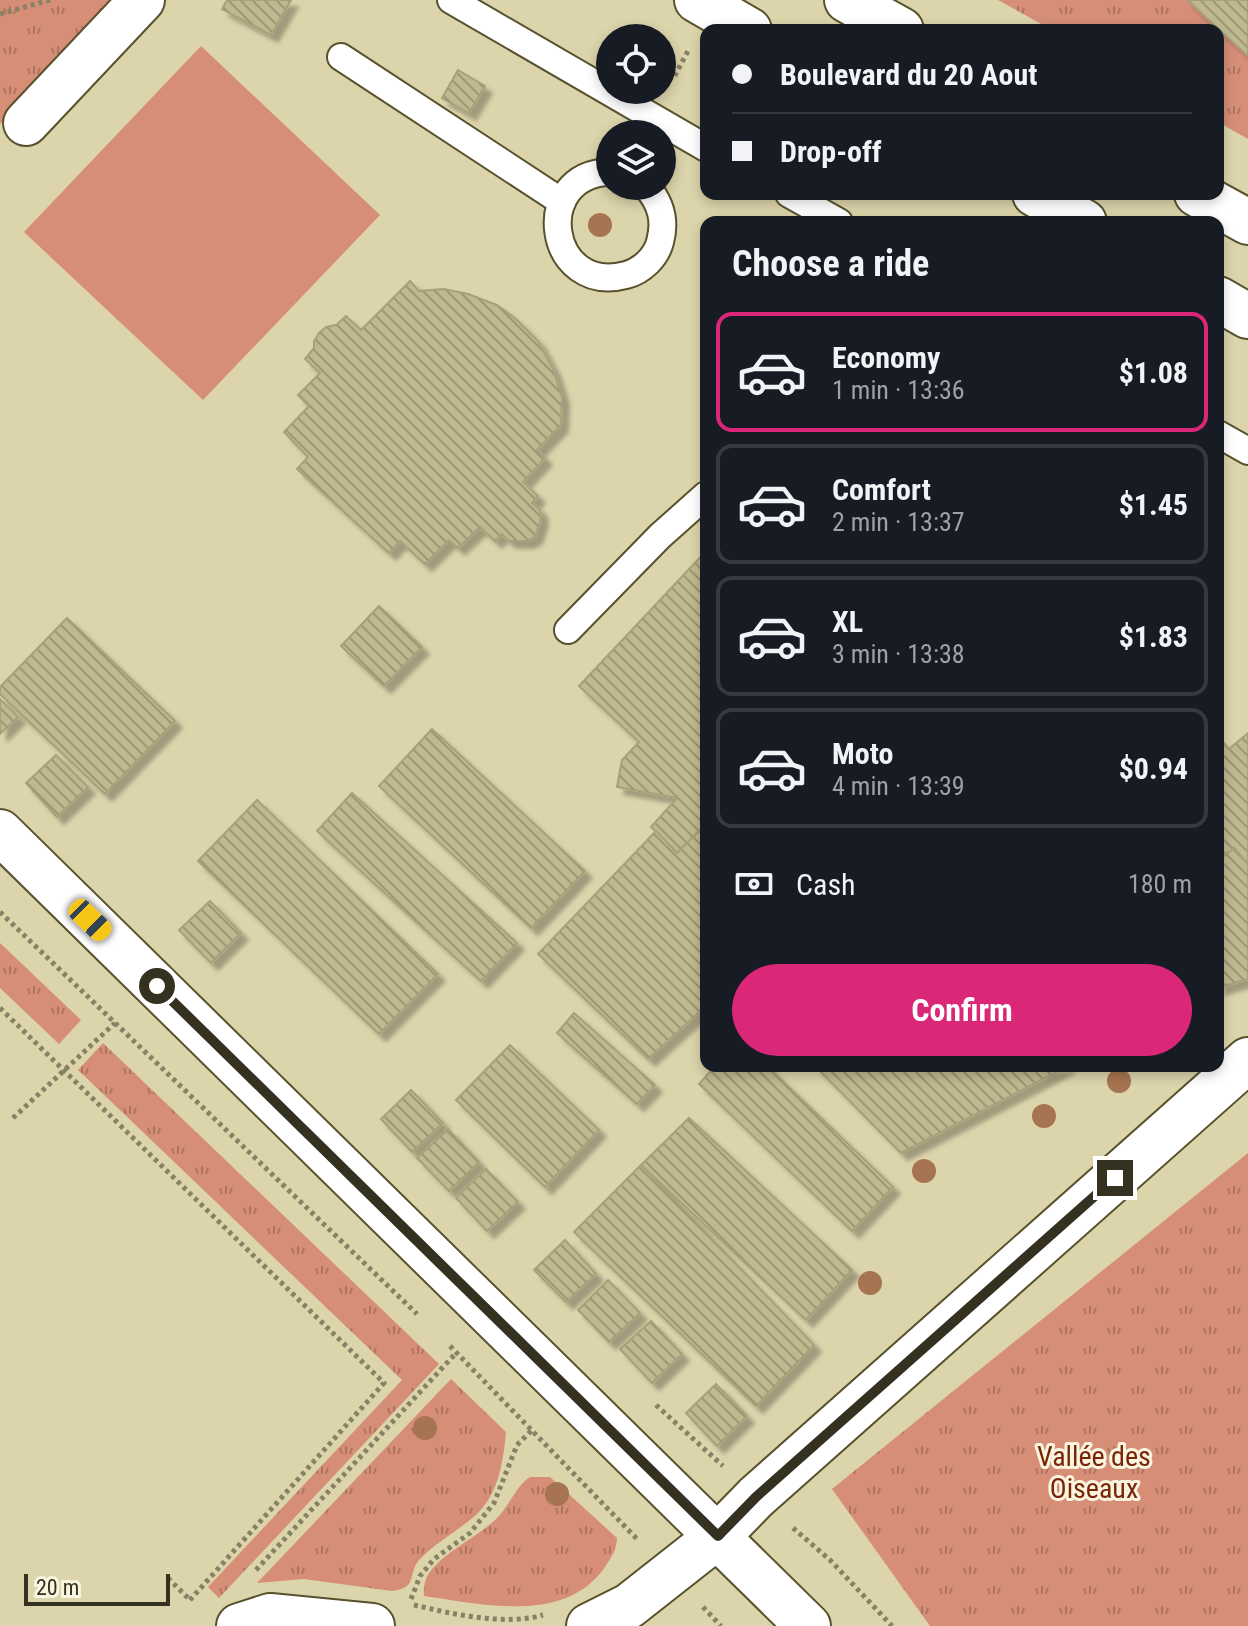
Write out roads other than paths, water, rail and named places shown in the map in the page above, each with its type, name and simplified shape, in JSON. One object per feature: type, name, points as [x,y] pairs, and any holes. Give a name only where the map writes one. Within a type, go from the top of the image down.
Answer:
[{"type":"street","points":[[26,123],[142,0]]},
{"type":"street","points":[[697,0],[739,24]]},
{"type":"street","points":[[847,0],[890,24]]},
{"type":"street","points":[[1208,200],[1248,222]]},
{"type":"street","points":[[1224,302],[1248,316]]},
{"type":"street","points":[[0,832],[808,1626]]},
{"type":"street","points":[[573,1618],[629,1606],[718,1536],[756,1497],[1248,1060]]},
{"type":"street","points":[[239,1626],[270,1616],[386,1615]]},
{"type":"lane","points":[[451,0],[642,120]]},
{"type":"lane","points":[[341,57],[562,202]]},
{"type":"lane","points":[[676,139],[700,146]]},
{"type":"lane","points":[[596,175],[572,187],[562,202],[557,220],[558,238],[566,255],[578,268],[595,276],[614,278],[632,273],[658,248],[663,230],[662,211],[656,200]]},
{"type":"lane","points":[[800,200],[828,216]]},
{"type":"lane","points":[[1224,437],[1248,451]]},
{"type":"lane","points":[[568,630],[660,536],[700,500]]},
{"type":"park label","name":"Vallée des Oiseaux","points":[[1094,1472]]}]
